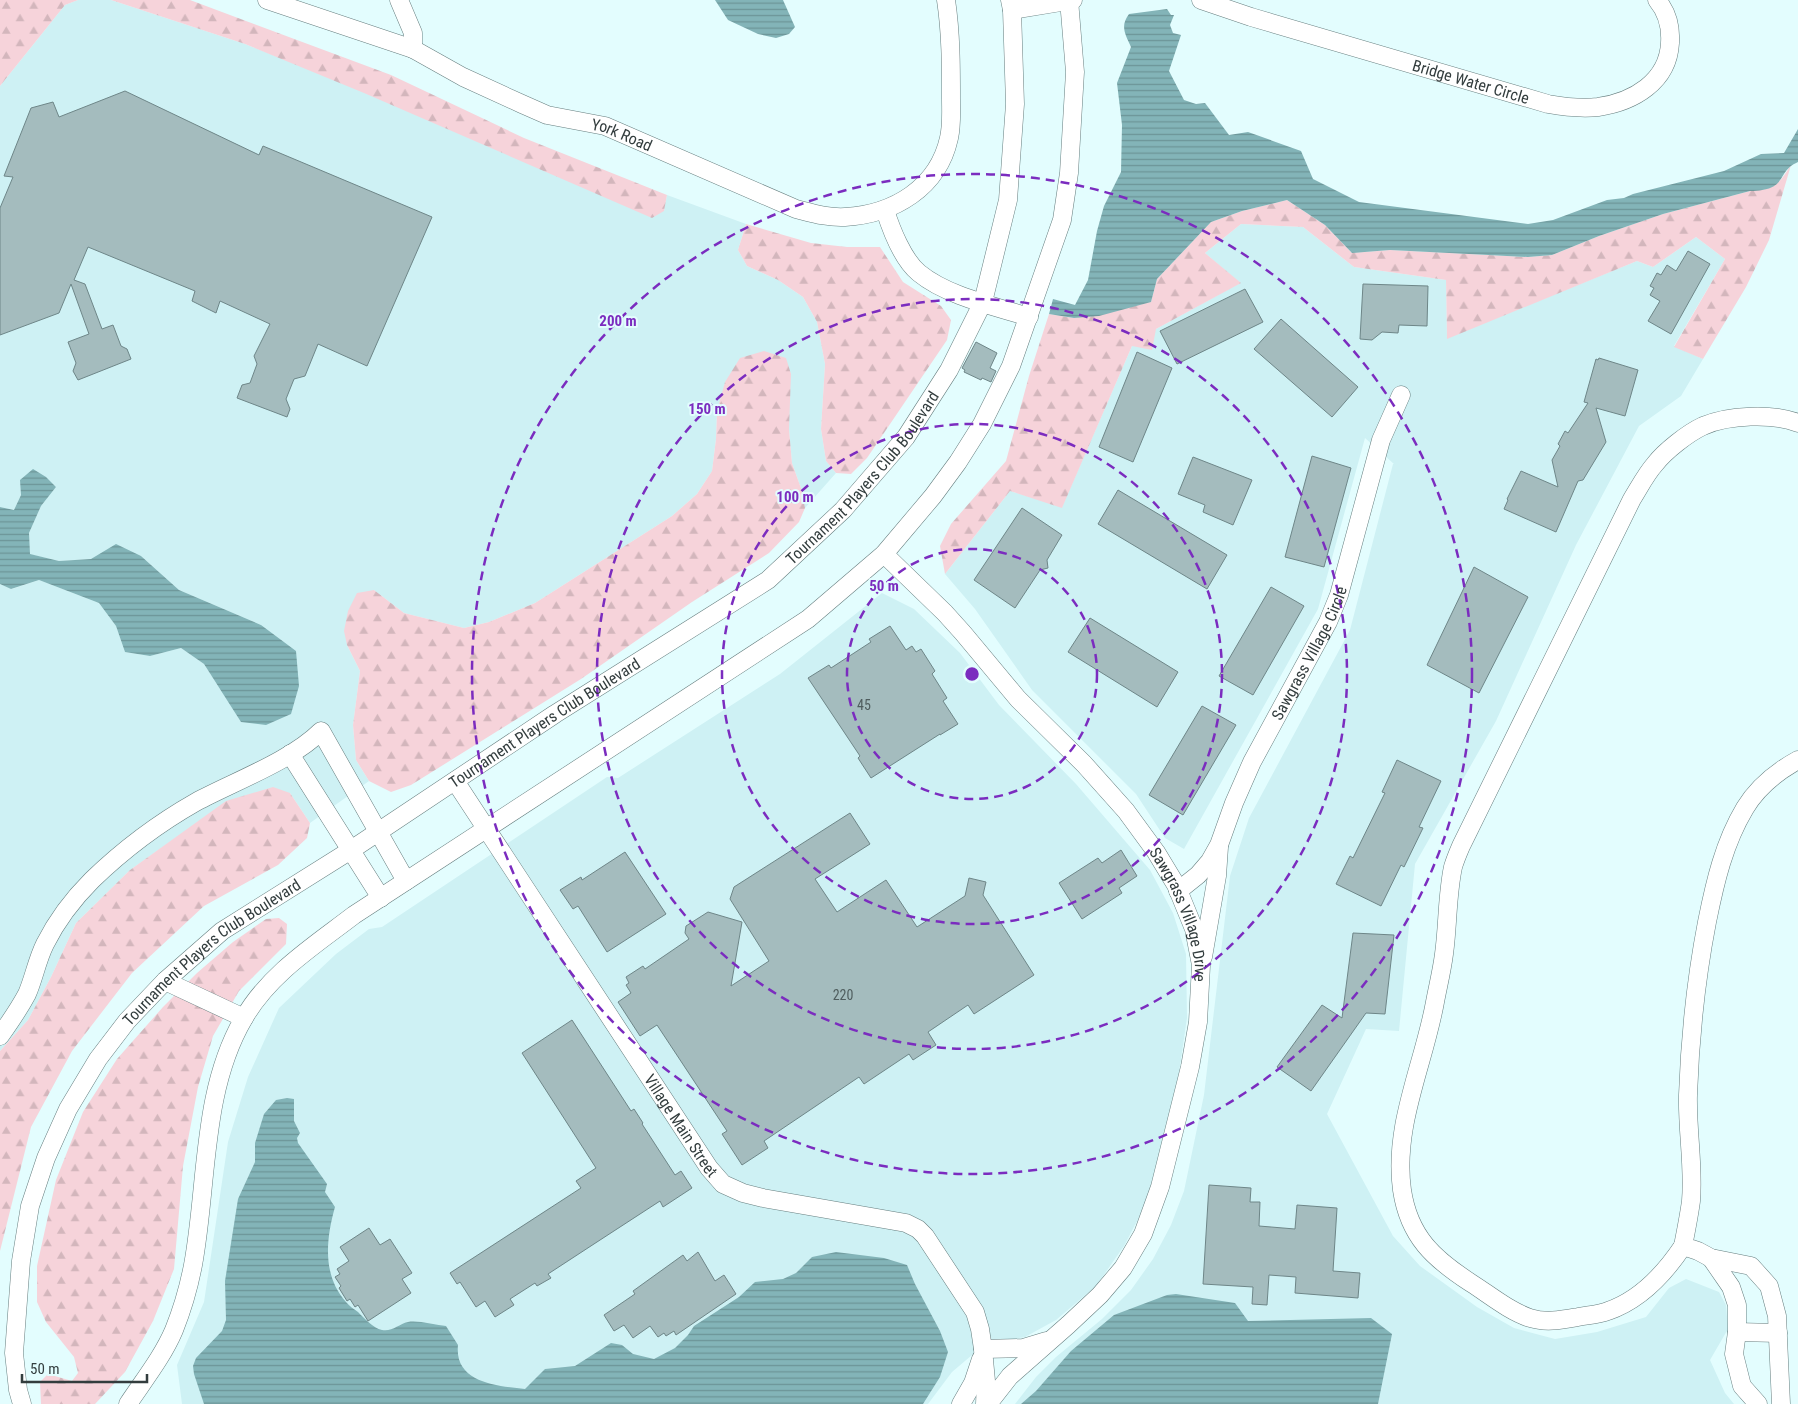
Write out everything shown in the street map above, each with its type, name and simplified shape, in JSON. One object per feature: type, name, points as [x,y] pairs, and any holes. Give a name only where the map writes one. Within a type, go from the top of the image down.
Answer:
[{"type":"street","name":"York Road","points":[[267,0],[413,49],[463,77],[530,108],[547,114],[605,126],[796,209],[819,215],[844,217],[885,210],[910,197],[936,171],[944,155],[949,137],[951,70],[949,20],[946,0]]},
{"type":"street","points":[[398,0],[413,33],[413,49]]},
{"type":"street","points":[[128,1404],[174,1330],[185,1298],[193,1265],[215,1093],[225,1058],[244,1018],[263,991],[298,957],[354,915],[808,619],[884,554],[934,496],[977,432],[1011,366],[1029,317],[1062,220],[1069,173],[1075,72],[1070,0],[1011,5]]},
{"type":"street","name":"Bridge Water Circle","points":[[1200,0],[1250,18],[1538,102],[1573,108],[1598,107],[1622,101],[1637,95],[1649,87],[1659,76],[1666,63],[1671,34],[1667,16],[1657,0]]},
{"type":"street","name":"Tournament Players Club Boulevard","points":[[22,1404],[18,1390],[14,1353],[21,1261],[30,1206],[46,1158],[68,1108],[98,1059],[127,1021],[165,981],[222,930],[351,850],[555,714],[768,580],[842,510],[906,437],[949,370],[983,302],[1008,200],[1015,104],[1011,5]]},
{"type":"street","points":[[885,210],[890,227],[909,261],[918,272],[931,281],[960,294],[1029,317]]},
{"type":"street","name":"Sawgrass Village Circle","points":[[1178,891],[1198,875],[1210,861],[1219,845],[1234,803],[1252,762],[1328,622],[1339,595],[1381,440],[1401,395]]},
{"type":"street","points":[[1798,423],[1791,420],[1766,417],[1723,420],[1704,426],[1684,438],[1656,463],[1632,499],[1461,846],[1454,867],[1444,954],[1435,1005],[1411,1091],[1404,1130],[1400,1164],[1402,1190],[1406,1214],[1418,1236],[1432,1254],[1453,1271],[1528,1317],[1543,1321],[1558,1321],[1607,1312],[1627,1303],[1670,1266],[1683,1246],[1691,1200],[1688,1097],[1692,1032],[1699,966],[1716,877],[1723,854],[1745,807],[1771,779],[1798,760]]},
{"type":"street","name":"Sawgrass Village Drive","points":[[884,554],[945,613],[1018,699],[1084,764],[1126,810],[1156,852],[1178,891],[1194,929],[1201,965],[1198,1022],[1190,1067],[1160,1186],[1143,1234],[1123,1268],[1100,1295],[1010,1376],[986,1404]]},
{"type":"street","points":[[0,1036],[17,1013],[27,992],[44,945],[57,921],[93,879],[140,840],[194,803],[290,754],[321,731],[406,881]]},
{"type":"street","points":[[290,754],[381,898]]},
{"type":"street","name":"Village Main Street","points":[[455,781],[487,827],[703,1159],[723,1184],[743,1193],[763,1198],[906,1223],[918,1229],[925,1236],[975,1312],[983,1349],[986,1404]]},
{"type":"street","points":[[1201,965],[1218,876],[1219,845]]},
{"type":"street","points":[[165,981],[244,1018]]},
{"type":"street","points":[[1683,1246],[1711,1258],[1751,1266],[1769,1286],[1778,1316],[1781,1404]]},
{"type":"street","points":[[1711,1258],[1731,1287],[1737,1305],[1737,1332],[1734,1354],[1742,1386],[1758,1404]]},
{"type":"street","points":[[1737,1332],[1778,1333]]},
{"type":"street","name":"Sawgrass Village Drive","points":[[983,1349],[1023,1348],[1052,1340]]},
{"type":"street","points":[[961,1404],[978,1373],[983,1349]]},
{"type":"shaded area","points":[[78,0],[111,0],[245,44],[664,211],[667,195],[746,224],[738,250],[747,266],[778,280],[803,297],[817,322],[825,364],[821,429],[826,461],[836,473],[805,508],[802,491],[792,463],[789,429],[717,411],[712,471],[697,494],[672,516],[535,603],[489,622],[464,628],[404,613],[374,590],[347,645],[360,671],[353,725],[356,760],[369,781],[310,823],[290,793],[177,837],[130,870],[76,923],[51,977],[28,1020],[0,1051],[0,584],[12,589],[39,580],[99,603],[116,626],[125,652],[150,656],[181,648],[204,664],[220,689],[261,625],[179,590],[141,556],[59,561],[29,554],[29,533],[41,506],[56,487],[33,470],[21,480],[21,495],[14,510],[0,507],[0,86],[65,5]]},
{"type":"shaded area","points":[[715,0],[783,0],[795,27],[789,34],[776,38],[758,34],[728,20]]},
{"type":"shaded area","points":[[1167,9],[1171,15],[1174,15],[1170,25],[1173,33],[1181,35],[1169,71],[1184,100],[1196,104],[1205,103],[1229,135],[1248,132],[1301,151],[1313,179],[1359,202],[1528,224],[1553,220],[1607,200],[1624,198],[1633,194],[1724,171],[1761,154],[1784,153],[1798,129],[1798,162],[1786,171],[1777,184],[1763,190],[1750,191],[1663,214],[1599,236],[1552,255],[1528,257],[1390,250],[1352,253],[1325,225],[1287,200],[1242,211],[1211,222],[1157,279],[1151,302],[1099,316],[1074,318],[1049,314],[1053,299],[1075,305],[1088,280],[1097,231],[1104,206],[1121,172],[1122,125],[1117,83],[1131,47],[1125,34],[1126,18],[1129,14]]},
{"type":"shaded area","points":[[1241,224],[1303,227],[1354,267],[1446,280],[1447,338],[1637,261],[1653,267],[1696,237],[1725,259],[1674,346],[1703,359],[1681,396],[1639,426],[1576,545],[1496,721],[1415,864],[1399,1031],[1366,1029],[1327,1114],[1393,1236],[1420,1266],[1477,1307],[1514,1328],[1555,1339],[1597,1332],[1646,1317],[1669,1288],[1686,1279],[1719,1292],[1726,1305],[1728,1329],[1710,1360],[1725,1393],[1734,1404],[1015,1404],[1036,1377],[1056,1357],[1102,1319],[1131,1290],[1153,1259],[1171,1225],[1184,1191],[1204,1095],[1230,876],[1249,818],[1350,630],[1394,464],[1365,438],[1318,609],[1184,849],[1165,838],[1136,794],[1032,690],[975,609],[945,574],[1010,491],[1062,507],[1132,346],[1156,329],[1240,283],[1205,253]]},
{"type":"shaded area","points":[[33,469],[46,477],[56,487],[41,506],[29,533],[30,554],[59,561],[91,559],[116,544],[141,556],[179,590],[261,625],[296,651],[299,686],[291,714],[266,725],[241,722],[204,664],[181,648],[150,656],[125,652],[116,626],[99,603],[39,580],[11,589],[0,584],[0,507],[14,510],[21,495],[20,480]]},
{"type":"shaded area","points":[[882,593],[914,609],[960,653],[999,705],[1076,784],[1150,870],[1173,913],[1186,954],[1187,1018],[1177,1086],[1147,1202],[1124,1246],[1096,1286],[1056,1320],[1025,1337],[985,1344],[952,1372],[928,1404],[182,1404],[177,1365],[204,1302],[228,1142],[248,1077],[279,1008],[336,954],[369,929],[382,927],[607,777],[618,778],[780,674]]},
{"type":"shaded area","points":[[294,1099],[294,1121],[300,1133],[297,1138],[298,1143],[327,1184],[325,1192],[335,1207],[328,1244],[328,1256],[333,1280],[338,1291],[349,1305],[372,1325],[382,1330],[389,1330],[412,1322],[446,1326],[458,1345],[459,1358],[463,1367],[470,1375],[480,1380],[491,1384],[525,1389],[545,1369],[575,1366],[611,1343],[622,1345],[633,1354],[654,1359],[675,1348],[694,1326],[739,1297],[755,1282],[783,1279],[796,1273],[812,1257],[836,1252],[884,1258],[907,1265],[940,1331],[948,1352],[940,1377],[923,1404],[204,1404],[193,1366],[196,1358],[222,1331],[226,1320],[225,1281],[238,1199],[255,1162],[255,1143],[264,1114],[276,1100]]},
{"type":"shaded area","points":[[1176,1294],[1235,1303],[1248,1321],[1371,1318],[1392,1334],[1378,1404],[1021,1404],[1036,1391],[1071,1351],[1114,1315],[1167,1295]]},
{"type":"green space","points":[[0,0],[78,0],[65,5],[0,86]]},
{"type":"green space","points":[[111,0],[190,0],[391,75],[524,138],[667,195],[664,211],[652,218],[364,93],[245,44]]},
{"type":"green space","points":[[1791,165],[1769,240],[1746,287],[1703,359],[1674,347],[1725,259],[1696,237],[1653,267],[1637,261],[1447,339],[1446,280],[1354,267],[1303,227],[1241,224],[1205,253],[1241,283],[1156,329],[1152,350],[1132,346],[1062,508],[1010,491],[945,574],[940,546],[951,524],[1006,461],[1029,376],[1049,314],[1074,318],[1151,302],[1157,279],[1211,222],[1242,211],[1287,200],[1325,225],[1352,253],[1390,250],[1528,257],[1552,255],[1599,236],[1663,214],[1771,187],[1783,177]]},
{"type":"green space","points":[[746,224],[811,243],[847,247],[880,247],[903,282],[941,306],[951,320],[947,340],[867,458],[851,474],[836,473],[826,461],[821,429],[825,364],[817,322],[803,297],[778,280],[747,266],[738,250]]},
{"type":"green space","points":[[764,351],[786,358],[791,374],[789,429],[792,463],[802,491],[805,508],[799,522],[769,553],[692,602],[581,679],[411,785],[391,792],[369,781],[356,760],[353,725],[360,671],[347,645],[344,631],[348,611],[357,593],[374,590],[404,613],[464,628],[489,622],[535,603],[672,516],[697,494],[712,471],[717,411],[725,382],[740,358]]},
{"type":"green space","points":[[273,787],[290,793],[310,823],[307,838],[278,865],[204,906],[132,973],[72,1051],[31,1127],[0,1251],[0,1051],[28,1020],[51,977],[76,923],[130,870],[226,801]]},
{"type":"green space","points":[[279,918],[287,924],[286,944],[239,991],[213,1036],[198,1087],[183,1166],[174,1269],[153,1321],[125,1372],[95,1404],[41,1404],[40,1382],[48,1374],[72,1381],[78,1373],[74,1357],[46,1322],[37,1302],[37,1266],[56,1180],[83,1112],[117,1059],[163,1007],[197,973],[233,942],[266,919]]},
{"type":"building","points":[[125,91],[259,155],[263,146],[432,217],[367,366],[318,344],[305,376],[294,379],[286,399],[290,409],[287,417],[237,398],[242,385],[250,383],[257,364],[254,356],[270,324],[220,301],[216,313],[192,301],[195,291],[88,247],[74,280],[85,284],[102,329],[113,325],[121,346],[127,349],[131,359],[78,380],[73,371],[76,363],[68,342],[89,334],[71,284],[59,313],[0,335],[0,208],[13,177],[4,176],[31,108],[53,102],[59,117]]},
{"type":"building","points":[[1688,251],[1710,264],[1671,334],[1648,321],[1660,301],[1650,295],[1654,288],[1650,286],[1657,273],[1661,275],[1667,265],[1676,271]]},
{"type":"building","points":[[1363,284],[1428,286],[1427,326],[1399,325],[1398,333],[1382,332],[1372,340],[1360,339]]},
{"type":"building","points":[[1245,289],[1263,322],[1177,364],[1160,331]]},
{"type":"building","points":[[1281,319],[1358,387],[1332,417],[1254,349]]},
{"type":"building","points":[[976,342],[997,353],[990,368],[996,371],[991,382],[982,378],[981,380],[964,372],[965,370],[962,368]]},
{"type":"building","points":[[1137,352],[1172,368],[1133,462],[1099,447]]},
{"type":"building","points":[[1599,358],[1638,370],[1625,416],[1596,408],[1606,442],[1583,480],[1578,481],[1556,532],[1504,509],[1521,471],[1558,487],[1552,460],[1560,446],[1558,444],[1565,431],[1568,433],[1588,403],[1584,402],[1596,359],[1598,360]]},
{"type":"building","points":[[1312,456],[1351,468],[1324,567],[1285,557]]},
{"type":"building","points":[[1193,457],[1252,480],[1233,525],[1203,512],[1205,505],[1178,494]]},
{"type":"building","points":[[1118,490],[1227,555],[1207,589],[1098,524]]},
{"type":"building","points":[[1022,508],[1062,535],[1047,560],[1048,568],[1040,570],[1015,608],[974,580]]},
{"type":"building","points":[[1474,567],[1528,597],[1479,693],[1427,665]]},
{"type":"building","points":[[1271,587],[1304,606],[1253,695],[1219,676]]},
{"type":"building","points":[[1090,618],[1178,672],[1157,707],[1068,652]]},
{"type":"building","points":[[890,626],[906,650],[912,646],[916,652],[921,649],[935,671],[932,674],[947,698],[943,701],[958,724],[871,778],[858,758],[860,756],[808,678],[829,665],[831,668],[871,642],[869,639]]},
{"type":"building","points":[[1202,706],[1236,725],[1183,815],[1149,795]]},
{"type":"building","points":[[1397,760],[1441,781],[1419,827],[1423,828],[1404,867],[1401,865],[1381,906],[1336,884],[1350,856],[1353,858],[1385,793],[1382,792]]},
{"type":"building","points":[[850,813],[870,844],[815,879],[837,912],[886,880],[917,927],[965,896],[969,878],[986,882],[983,895],[1034,975],[974,1014],[968,1005],[928,1032],[936,1045],[913,1060],[909,1054],[864,1084],[859,1077],[764,1141],[768,1148],[742,1165],[722,1134],[727,1131],[657,1025],[640,1036],[618,1002],[631,993],[626,985],[629,983],[626,977],[643,966],[645,969],[689,939],[685,933],[686,926],[708,912],[742,922],[731,986],[769,961],[730,899],[734,887]]},
{"type":"building","points":[[1121,850],[1137,876],[1119,888],[1122,893],[1082,919],[1059,883],[1098,858],[1102,863]]},
{"type":"building","points":[[625,852],[666,914],[607,952],[578,906],[573,909],[560,890],[581,877],[582,880]]},
{"type":"building","points":[[1353,933],[1394,935],[1385,1014],[1366,1013],[1311,1091],[1277,1067],[1322,1005],[1342,1018]]},
{"type":"building","points":[[572,1020],[631,1111],[634,1109],[675,1175],[681,1171],[692,1188],[663,1207],[660,1201],[548,1274],[551,1278],[537,1286],[535,1283],[510,1299],[514,1305],[495,1317],[485,1301],[476,1307],[460,1282],[457,1284],[450,1273],[581,1188],[576,1181],[596,1168],[522,1053]]},
{"type":"building","points":[[1209,1185],[1251,1188],[1250,1202],[1260,1202],[1259,1226],[1295,1229],[1297,1205],[1337,1208],[1333,1271],[1360,1273],[1358,1298],[1295,1293],[1296,1277],[1269,1275],[1267,1305],[1252,1304],[1253,1287],[1203,1284]]},
{"type":"building","points":[[369,1228],[380,1245],[390,1239],[412,1273],[402,1279],[411,1293],[368,1321],[358,1305],[355,1307],[350,1299],[347,1301],[335,1277],[340,1274],[337,1269],[349,1261],[340,1247]]},
{"type":"building","points":[[698,1252],[715,1281],[724,1275],[736,1294],[676,1335],[674,1331],[666,1336],[664,1333],[658,1337],[650,1326],[633,1338],[624,1325],[614,1331],[604,1315],[635,1294],[633,1291],[683,1255],[687,1261]]}]
